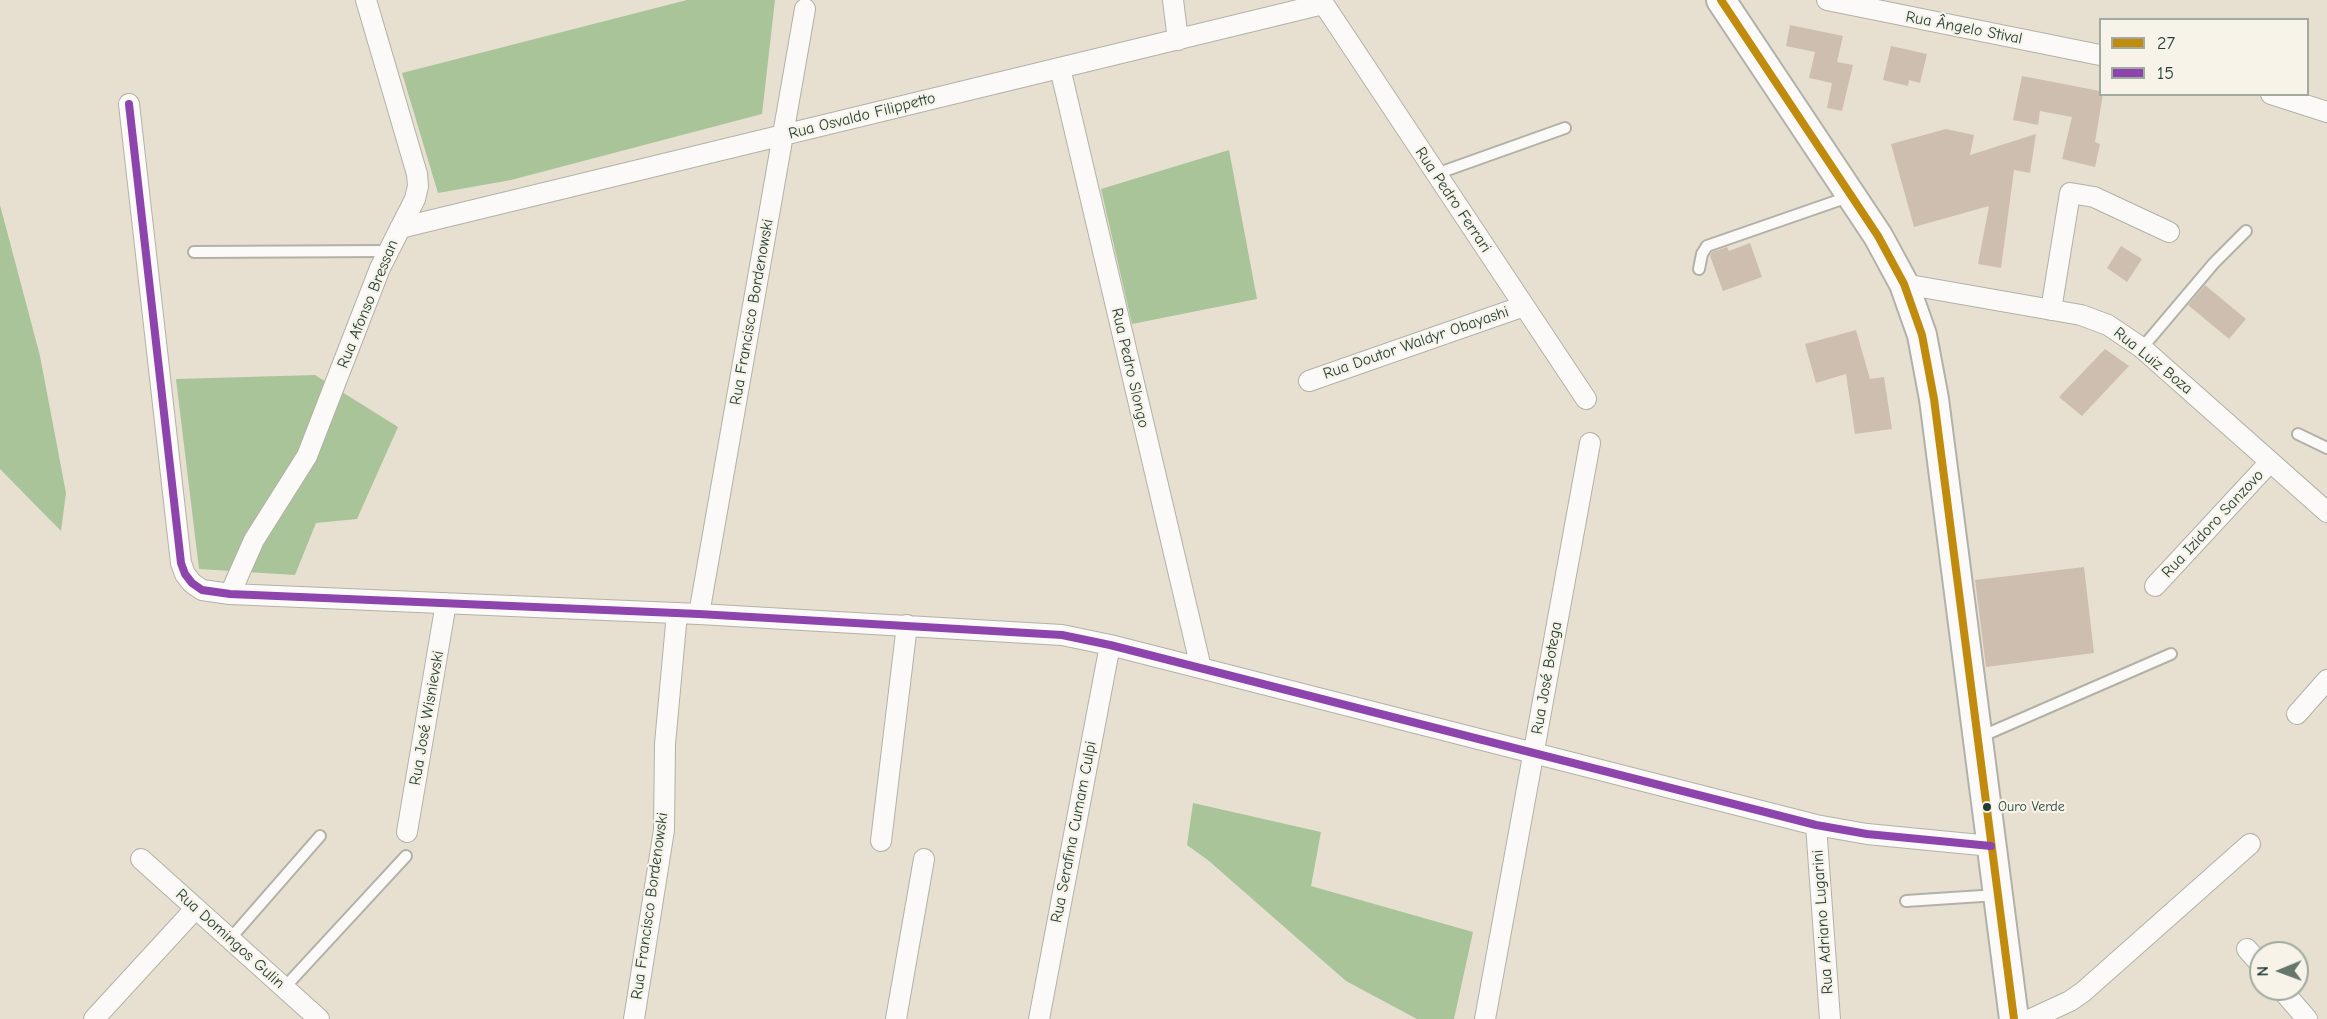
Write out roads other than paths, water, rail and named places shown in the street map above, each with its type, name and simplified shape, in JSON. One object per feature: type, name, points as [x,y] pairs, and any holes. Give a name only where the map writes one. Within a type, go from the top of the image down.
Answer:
[{"type":"street","name":"Rua Afonso Bressan","points":[[230,594],[254,540],[307,456],[387,251],[415,199],[418,186],[417,174],[366,0]]},
{"type":"street","points":[[1173,0],[1178,39]]},
{"type":"street","points":[[1721,0],[1878,236],[1904,284],[1922,335],[1929,366],[2014,1019]]},
{"type":"street","name":"Rua Ângelo Stival","points":[[1827,0],[2099,55]]},
{"type":"street","name":"Rua Osvaldo Filippetto","points":[[400,228],[1322,2]]},
{"type":"street","name":"Rua Pedro Ferrari","points":[[1322,2],[1586,399]]},
{"type":"street","name":"Rua Francisco Bordenowski","points":[[699,614],[805,9]]},
{"type":"street","name":"Rua Pedro Slongo","points":[[1060,68],[1201,668]]},
{"type":"street","points":[[2277,96],[2327,112]]},
{"type":"street","points":[[129,104],[181,563],[185,574],[202,590],[230,594],[699,614],[1041,633],[1110,645],[1816,825],[1867,834],[1991,846]]},
{"type":"street","points":[[2051,310],[2070,193],[2094,196],[2169,232]]},
{"type":"street","name":"Rua Luiz Boza","points":[[1904,284],[2096,319],[2125,335],[2142,348],[2327,511]]},
{"type":"street","name":"Rua Doutor Waldyr Obayashi","points":[[1309,381],[1524,306]]},
{"type":"street","name":"Rua José Botega","points":[[1485,1019],[1590,443]]},
{"type":"street","name":"Rua Izidoro Sanzovo","points":[[2156,586],[2270,462]]},
{"type":"street","name":"Rua José Wisnievski","points":[[407,832],[446,603]]},
{"type":"street","name":"Rua Francisco Bordenowski","points":[[634,1019],[664,830],[665,744],[677,614]]},
{"type":"street","points":[[881,841],[907,625]]},
{"type":"street","name":"Rua Serafina Cumam Culpi","points":[[1039,1019],[1110,645]]},
{"type":"street","points":[[2297,714],[2327,680]]},
{"type":"street","name":"Rua Adriano Lugarini","points":[[1816,825],[1830,1019]]},
{"type":"street","points":[[2031,1019],[2070,1001],[2083,992],[2250,844]]},
{"type":"street","name":"Rua Domingos Gulin","points":[[141,859],[319,1019]]},
{"type":"street","points":[[896,1019],[924,859]]},
{"type":"street","points":[[94,1019],[196,908]]},
{"type":"street","points":[[2291,1001],[2307,1019]]},
{"type":"lane","points":[[1436,174],[1564,128]]},
{"type":"lane","points":[[1700,269],[1702,254],[1707,246],[1851,196]]},
{"type":"lane","points":[[2142,348],[2214,263],[2246,231]]},
{"type":"lane","points":[[194,252],[387,251]]},
{"type":"lane","points":[[2298,434],[2327,448]]},
{"type":"lane","points":[[1977,739],[2171,654]]},
{"type":"lane","points":[[230,939],[321,836]]},
{"type":"lane","points":[[284,988],[406,856]]},
{"type":"lane","points":[[1906,901],[1997,895]]},
{"type":"place","name":"Ouro Verde","points":[[1987,807]]}]
